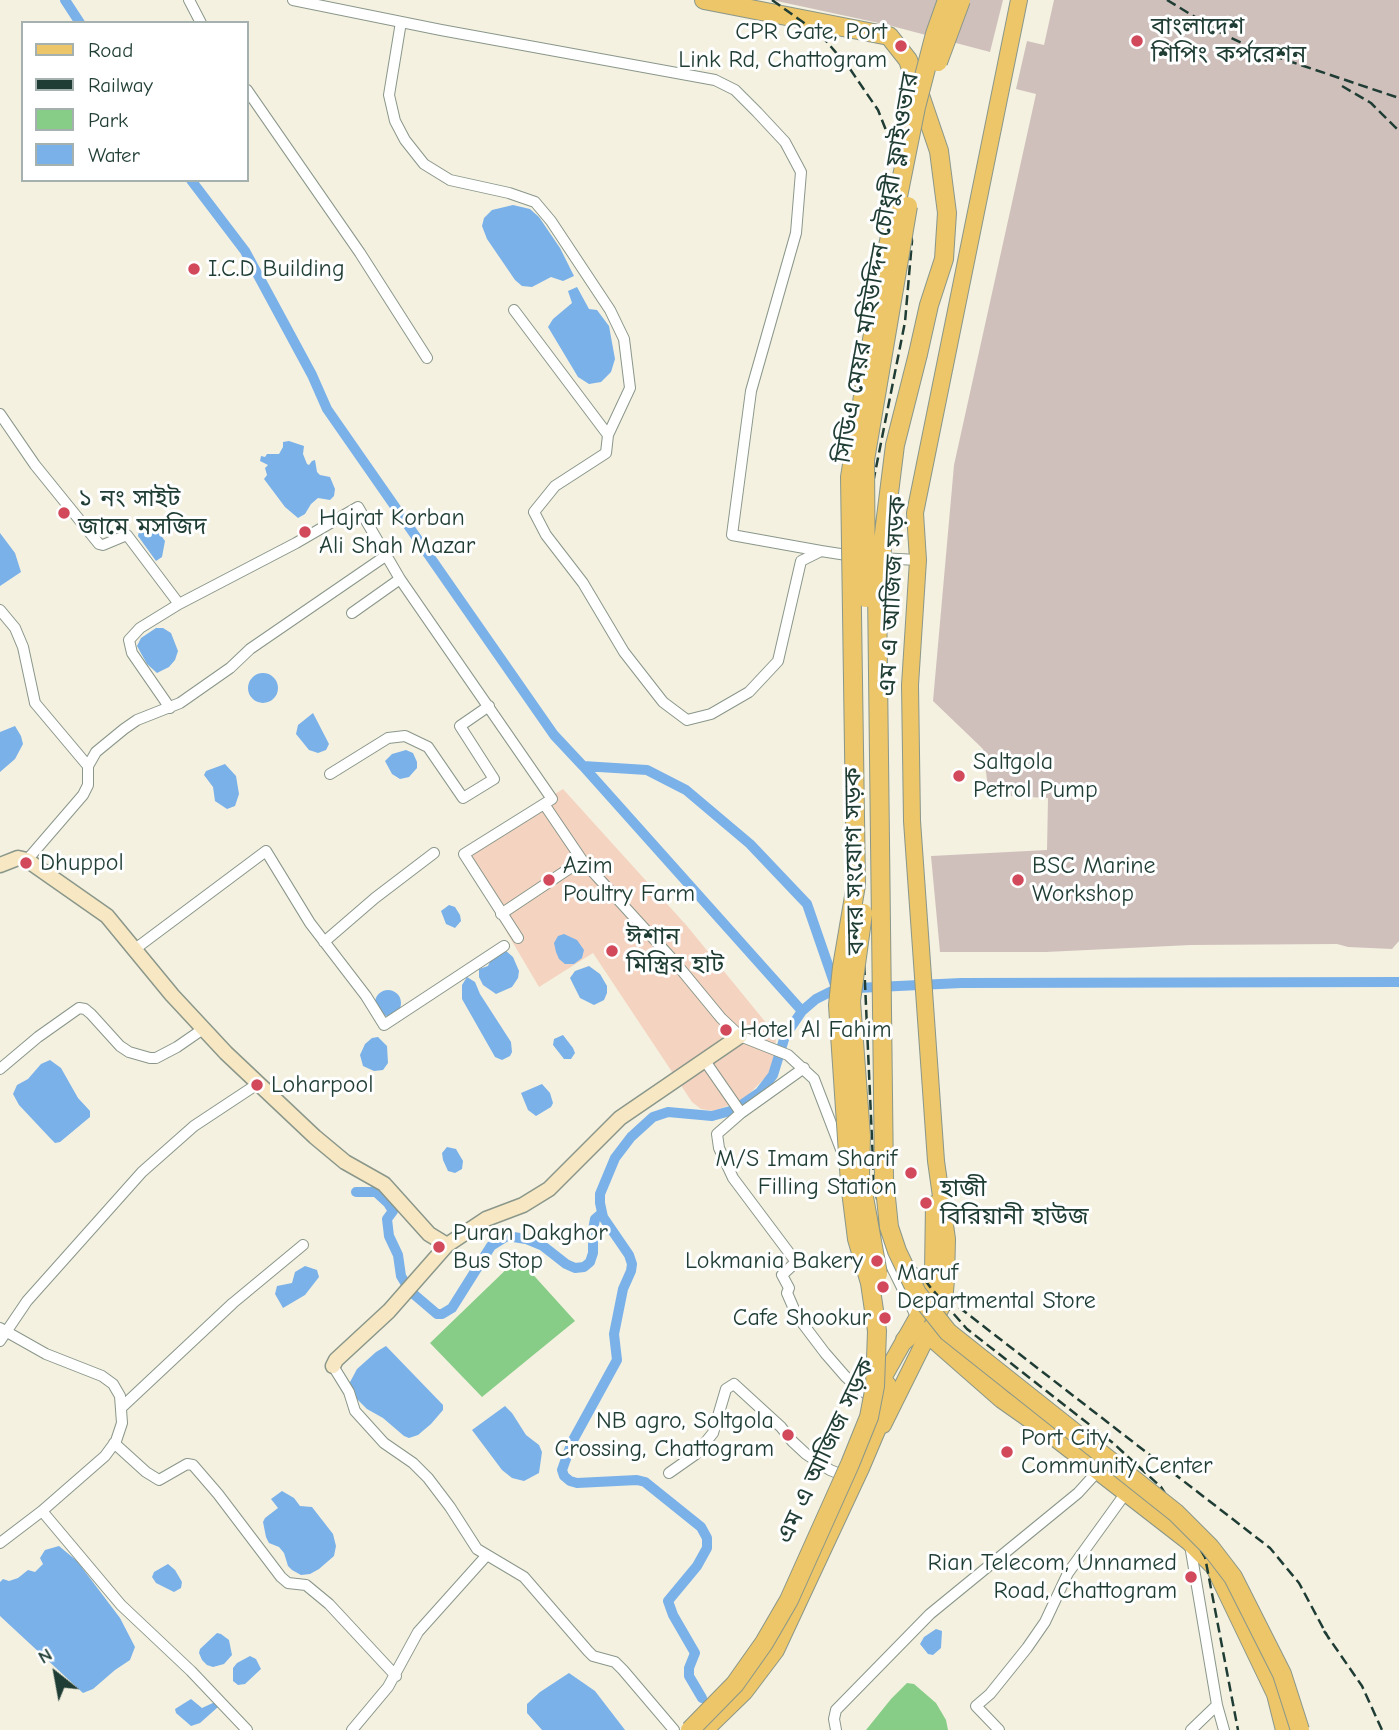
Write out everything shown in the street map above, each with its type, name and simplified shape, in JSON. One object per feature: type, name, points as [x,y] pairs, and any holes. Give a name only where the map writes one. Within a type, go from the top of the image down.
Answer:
[{"type":"highway","name":"বন্দর সংযোগ সড়ক","points":[[704,0],[889,36],[908,60],[939,151],[947,213],[944,259],[929,305],[895,445],[877,589],[884,1178],[888,1227],[917,1293],[948,1332],[1176,1513],[1210,1547],[1233,1577],[1282,1674],[1300,1730]]},
{"type":"highway","points":[[690,1730],[735,1684],[764,1643],[789,1600],[869,1417],[875,1386],[877,1331],[870,1283],[857,1239],[850,1183],[838,1005],[856,885],[850,477],[883,271],[913,121],[935,34],[947,0]]},
{"type":"highway","name":"সিডিএ মেয়র মহিউদ্দিন চৌধুরী ফ্লাইওভার","points":[[704,1730],[744,1691],[779,1641],[880,1421],[887,1384],[890,1338],[860,1175],[862,1136],[851,1001],[866,890],[869,839],[865,460],[918,148],[939,58],[961,0]]},
{"type":"highway","points":[[905,1340],[914,1332],[922,1331],[929,1335],[1002,1399],[1189,1541],[1215,1567],[1276,1694],[1285,1730]]},
{"type":"main road","name":"এম এ আজিজ সড়ক","points":[[713,1730],[748,1695],[781,1653],[871,1459],[885,1419],[944,1302],[947,1239],[936,1161],[912,821],[910,685],[918,560],[915,513],[1019,0]]},
{"type":"main road","name":"এম এ আজিজ সড়ক","points":[[681,1730],[731,1681],[759,1639],[788,1587],[872,1397],[917,1318],[932,1283],[936,1161]]},
{"type":"street","points":[[189,0],[200,21]]},
{"type":"street","points":[[293,0],[715,80],[735,90],[785,142],[801,172],[796,233],[751,391],[732,535],[861,558],[918,560]]},
{"type":"street","points":[[401,22],[389,95],[395,121],[413,150],[424,163],[450,180],[509,193],[535,202],[551,221],[610,310],[624,339],[630,388],[608,435],[606,453],[555,486],[534,512],[546,535],[583,583],[624,652],[663,702],[687,720],[711,713],[749,692],[778,661],[801,561],[821,551]]},
{"type":"street","points":[[248,91],[360,253],[427,358]]},
{"type":"street","points":[[514,310],[608,435]]},
{"type":"street","points":[[0,414],[35,465],[99,544],[103,545],[127,535],[178,604]]},
{"type":"street","points":[[170,708],[132,653],[129,640],[140,628],[178,604],[296,543],[358,507],[400,579],[552,799],[464,854],[518,938]]},
{"type":"street","points":[[88,766],[96,752],[137,720],[180,703],[217,678],[250,649],[387,555]]},
{"type":"street","points":[[352,613],[400,579]]},
{"type":"street","points":[[0,610],[15,628],[23,647],[35,703],[88,766],[88,785],[83,795],[27,860]]},
{"type":"street","points":[[330,774],[388,738],[405,736],[428,747],[463,798],[494,779],[460,726],[489,706]]},
{"type":"street","points":[[544,804],[582,860],[740,1036],[788,1055],[814,1079],[855,1187],[890,1266],[917,1318]]},
{"type":"street","points":[[135,949],[266,851],[324,942],[384,1024],[504,946]]},
{"type":"street","points":[[324,942],[375,898],[434,853]]},
{"type":"street","points":[[0,865],[18,858],[27,860],[107,916],[203,1029],[345,1162],[384,1184],[429,1234],[447,1245]]},
{"type":"street","points":[[501,914],[582,860]]},
{"type":"street","points":[[0,1069],[38,1037],[79,1008],[91,1014],[120,1046],[129,1052],[150,1058],[156,1058],[177,1047],[203,1029]]},
{"type":"street","points":[[674,1730],[615,1662],[593,1656],[524,1577],[508,1565],[487,1556],[470,1541],[450,1507],[428,1478],[413,1463],[384,1443],[355,1411],[349,1392],[333,1366],[336,1360],[389,1311],[447,1245],[486,1219],[523,1205],[549,1189],[572,1169],[620,1118],[740,1036]]},
{"type":"street","points":[[705,1061],[741,1113]]},
{"type":"street","points":[[804,1068],[741,1113],[717,1134],[719,1148],[733,1178],[796,1262],[782,1275],[797,1316],[845,1376],[860,1391],[872,1397]]},
{"type":"street","points":[[0,1544],[106,1456],[122,1423],[120,1396],[113,1384],[102,1376],[66,1363],[2,1333],[27,1301],[157,1157],[194,1126],[259,1083]]},
{"type":"street","points":[[122,1407],[233,1303],[303,1245]]},
{"type":"street","points":[[669,1473],[696,1454],[713,1433],[726,1389],[734,1384],[806,1454],[822,1466],[840,1474]]},
{"type":"street","points":[[114,1443],[159,1480],[187,1464],[193,1465],[281,1577],[288,1583],[306,1586],[329,1604],[396,1675]]},
{"type":"street","points":[[836,1730],[836,1710],[930,1614],[1078,1493],[1097,1472]]},
{"type":"street","points":[[999,1730],[976,1706],[990,1694],[1027,1648],[1045,1622],[1068,1573],[1125,1494]]},
{"type":"street","points":[[42,1511],[121,1605],[185,1665],[247,1730]]},
{"type":"street","points":[[1189,1541],[1217,1705],[1224,1730]]},
{"type":"street","points":[[352,1730],[396,1675],[418,1632],[487,1556]]},
{"type":"street","points":[[1191,1730],[1217,1705]]},
{"type":"shaded area","points":[[772,0],[1003,0],[990,52],[888,25]]},
{"type":"shaded area","points":[[1054,0],[1399,0],[1399,941],[1392,949],[1337,944],[1191,945],[1046,952],[940,952],[931,856],[1047,850],[1048,798],[989,795],[983,749],[933,701],[954,465],[1036,94],[1016,89],[1027,41],[1044,45]]},
{"type":"shaded area","name":"ঈশান মিস্ত্রির হাট","points":[[563,789],[687,926],[776,1035],[775,1056],[769,1074],[743,1100],[714,1111],[701,1109],[692,1102],[593,953],[539,987],[460,853]]},
{"type":"green space","points":[[518,1258],[575,1321],[482,1397],[430,1343]]},
{"type":"green space","points":[[907,1683],[914,1684],[936,1703],[946,1720],[948,1730],[866,1730],[891,1699]]},
{"type":"water","points":[[513,205],[530,209],[539,217],[560,248],[574,276],[563,281],[551,277],[532,287],[522,286],[515,280],[487,239],[482,226],[484,218],[492,210]]},
{"type":"water","points":[[577,287],[589,309],[597,310],[609,326],[615,359],[611,372],[601,382],[589,384],[578,377],[548,327],[553,319],[572,303],[568,291]]},
{"type":"water","points":[[289,441],[304,446],[303,454],[307,464],[315,460],[317,472],[330,477],[335,489],[330,500],[318,498],[305,514],[298,518],[285,507],[264,479],[268,465],[260,461],[261,456],[279,454],[283,442]]},
{"type":"water","points":[[152,523],[165,541],[162,557],[156,561],[138,536],[139,531]]},
{"type":"water","points":[[0,533],[15,553],[21,572],[0,586]]},
{"type":"water","points":[[156,628],[163,628],[171,633],[178,651],[169,667],[157,673],[147,664],[137,646],[141,638]]},
{"type":"water","points":[[263,673],[274,677],[278,688],[274,699],[263,703],[252,699],[248,688],[252,677]]},
{"type":"water","points":[[313,713],[329,744],[326,750],[318,753],[309,750],[296,734],[298,725]]},
{"type":"water","points":[[15,726],[23,744],[15,759],[0,772],[0,732]]},
{"type":"water","points":[[406,750],[413,753],[417,768],[409,777],[400,779],[392,774],[385,761],[392,754]]},
{"type":"water","points":[[225,764],[236,776],[239,794],[235,806],[227,809],[215,801],[213,787],[204,775],[206,771]]},
{"type":"water","points":[[449,905],[455,907],[460,915],[461,921],[455,928],[446,924],[441,911]]},
{"type":"water","points":[[564,934],[577,940],[584,950],[582,958],[574,964],[565,964],[556,952],[554,943],[558,936]]},
{"type":"water","points":[[505,950],[513,957],[519,971],[518,978],[512,987],[496,994],[483,985],[479,969],[488,966],[491,959]]},
{"type":"water","points":[[589,966],[600,974],[607,986],[604,1000],[594,1005],[580,998],[570,978],[575,971]]},
{"type":"water","points":[[467,977],[475,982],[511,1042],[510,1056],[502,1060],[495,1057],[462,999],[462,985]]},
{"type":"water","points":[[388,990],[397,994],[401,1003],[397,1012],[388,1016],[379,1012],[375,1003],[379,994]]},
{"type":"water","points":[[563,1035],[575,1053],[571,1059],[564,1059],[553,1045],[554,1039]]},
{"type":"water","points":[[378,1037],[387,1046],[388,1063],[383,1070],[374,1071],[363,1066],[360,1055],[365,1044]]},
{"type":"water","points":[[50,1060],[61,1068],[78,1098],[90,1111],[90,1117],[60,1142],[55,1143],[19,1105],[13,1094],[17,1085],[28,1079],[41,1064]]},
{"type":"water","points":[[542,1084],[550,1093],[553,1103],[536,1116],[528,1110],[521,1093]]},
{"type":"water","points":[[447,1147],[456,1149],[463,1161],[462,1169],[455,1173],[448,1171],[443,1160],[442,1153]]},
{"type":"water","points":[[305,1266],[317,1270],[319,1277],[305,1295],[283,1308],[275,1294],[277,1286],[292,1283],[295,1272]]},
{"type":"water","points":[[386,1346],[443,1405],[443,1410],[431,1424],[418,1435],[409,1438],[367,1409],[354,1396],[349,1384],[357,1369]]},
{"type":"water","points":[[505,1406],[542,1452],[539,1473],[524,1481],[512,1478],[502,1470],[472,1430]]},
{"type":"water","points":[[282,1491],[294,1498],[300,1506],[312,1507],[333,1534],[336,1546],[334,1556],[310,1574],[301,1575],[292,1570],[284,1553],[279,1547],[269,1543],[266,1537],[263,1522],[278,1508],[271,1499]]},
{"type":"water","points":[[59,1546],[77,1561],[120,1618],[135,1647],[130,1660],[93,1689],[83,1693],[0,1616],[0,1582],[3,1579],[9,1581],[18,1578],[28,1570],[35,1572],[43,1564],[40,1558],[45,1550]]},
{"type":"water","points":[[168,1564],[182,1582],[181,1588],[174,1592],[156,1583],[152,1577],[154,1572]]},
{"type":"water","points":[[936,1629],[942,1631],[941,1648],[933,1655],[928,1654],[920,1644],[924,1637]]},
{"type":"water","points":[[217,1633],[229,1640],[232,1655],[224,1664],[213,1667],[202,1660],[199,1653]]},
{"type":"water","points":[[250,1656],[256,1659],[261,1669],[245,1684],[238,1685],[233,1681],[233,1668]]},
{"type":"water","points":[[569,1673],[595,1691],[625,1730],[542,1730],[527,1713],[527,1704]]},
{"type":"water","points":[[191,1699],[202,1708],[215,1702],[218,1707],[200,1723],[191,1726],[175,1709]]},
{"type":"waterway","points":[[65,0],[79,21]]},
{"type":"waterway","points":[[193,182],[245,251],[312,375],[327,409],[554,735],[583,766],[647,770],[686,790],[750,844],[807,904],[836,988]]},
{"type":"waterway","points":[[583,766],[802,1011]]},
{"type":"waterway","points":[[702,1698],[689,1676],[695,1653],[668,1601],[697,1566],[707,1548],[707,1538],[701,1527],[645,1482],[637,1480],[577,1483],[564,1476],[562,1470],[572,1442],[617,1360],[614,1334],[623,1289],[632,1264],[629,1255],[603,1217],[600,1194],[615,1158],[631,1137],[653,1117],[668,1112],[712,1116],[734,1110],[760,1092],[773,1075],[785,1036],[802,1011],[816,999],[836,989],[961,983],[1399,982]]},
{"type":"waterway","points":[[356,1192],[376,1192],[388,1203],[393,1211],[387,1219],[389,1236],[398,1255],[401,1276],[410,1291],[437,1314],[452,1308],[491,1246],[507,1236],[526,1239],[543,1246],[566,1264],[575,1268],[584,1267],[590,1262],[593,1253],[595,1219],[602,1213]]},
{"type":"railway","points":[[772,0],[821,35],[850,69],[878,110],[897,158],[909,212],[912,241],[905,322],[870,498],[850,649],[874,1184],[882,1223],[931,1288],[967,1329],[1113,1443],[1161,1487],[1205,1557],[1238,1730]]},
{"type":"railway","points":[[1167,0],[1223,34],[1259,51],[1399,98]]},
{"type":"railway","points":[[1342,86],[1371,103],[1399,131]]},
{"type":"railway","points":[[947,1298],[1270,1548],[1299,1583],[1329,1639]]},
{"type":"railway","points":[[1324,1631],[1362,1686],[1382,1730]]},
{"type":"place","name":"বাংলাদেশ শিপিং কর্পরেশন","points":[[1137,41]]},
{"type":"place","name":"CPR Gate, Port Link Rd, Chattogram","points":[[901,46]]},
{"type":"place","name":"I.C.D Building","points":[[194,269]]},
{"type":"place","name":"১ নং সাইট জামে মসজিদ","points":[[64,513]]},
{"type":"place","name":"Hajrat Korban Ali Shah Mazar","points":[[305,532]]},
{"type":"place","name":"Saltgola Petrol Pump","points":[[959,776]]},
{"type":"place","name":"Dhuppol","points":[[26,863]]},
{"type":"place","name":"Azim Poultry Farm","points":[[549,880]]},
{"type":"place","name":"BSC Marine Workshop","points":[[1018,880]]},
{"type":"place","name":"ঈশান মিস্ত্রির হাট","points":[[612,951]]},
{"type":"place","name":"Hotel Al Fahim","points":[[726,1030]]},
{"type":"place","name":"Loharpool","points":[[257,1085]]},
{"type":"place","name":"M/S Imam Sharif Filling Station","points":[[911,1173]]},
{"type":"place","name":"হাজী বিরিয়ানী হাউজ","points":[[926,1203]]},
{"type":"place","name":"Puran Dakghor Bus Stop","points":[[439,1247]]},
{"type":"place","name":"Lokmania Bakery","points":[[877,1261]]},
{"type":"place","name":"Maruf Departmental Store","points":[[883,1287]]},
{"type":"place","name":"Cafe Shookur","points":[[885,1318]]},
{"type":"place","name":"NB agro, Soltgola Crossing, Chattogram","points":[[788,1435]]},
{"type":"place","name":"Port City Community Center","points":[[1007,1452]]},
{"type":"place","name":"Rian Telecom, Unnamed Road, Chattogram","points":[[1191,1577]]}]
